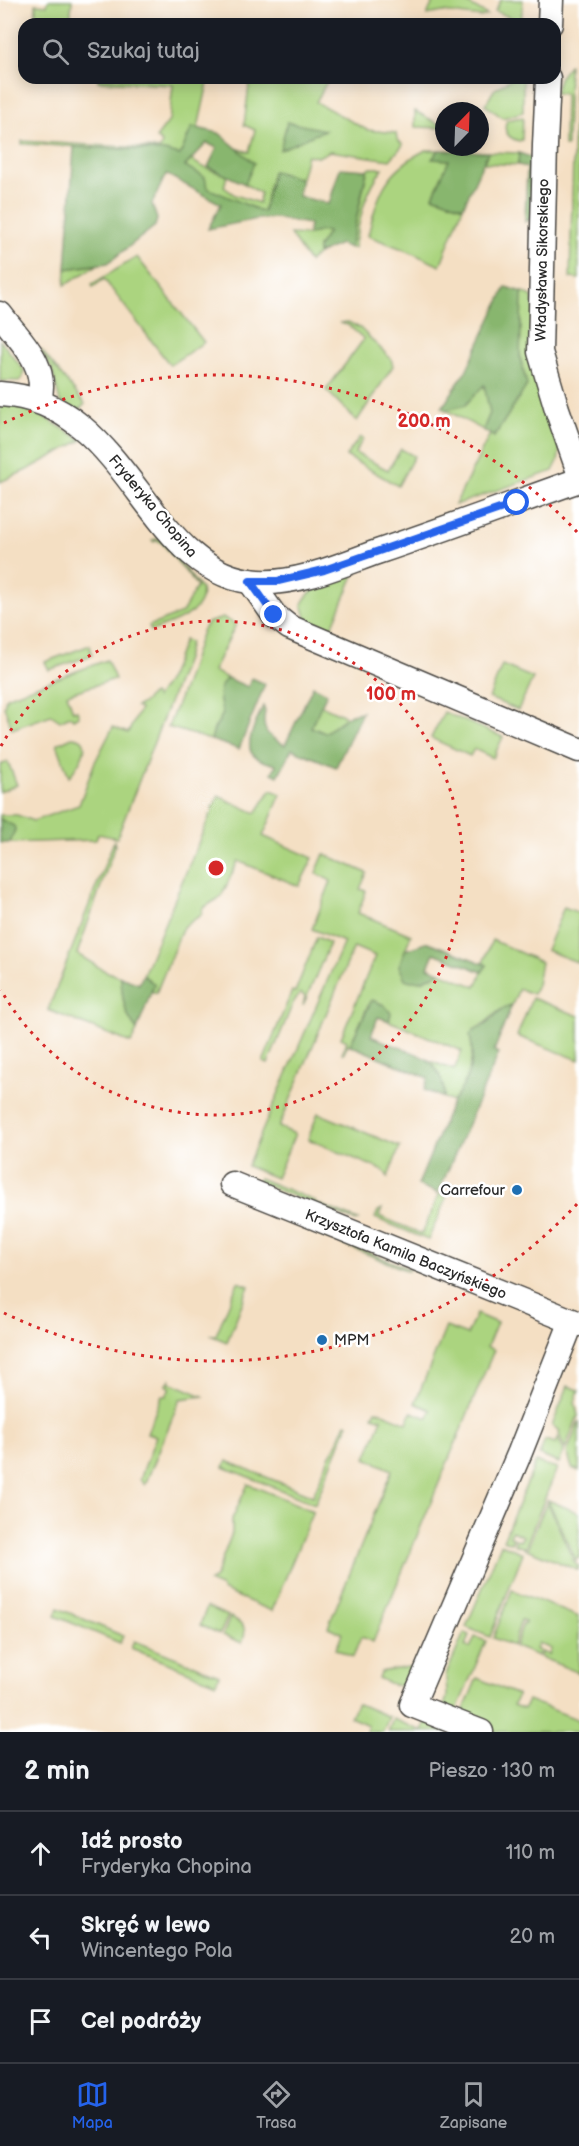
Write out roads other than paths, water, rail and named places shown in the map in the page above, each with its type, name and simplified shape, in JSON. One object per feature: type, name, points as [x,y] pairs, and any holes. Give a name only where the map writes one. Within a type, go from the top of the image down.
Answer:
[{"type":"street","points":[[550,18],[551,0]]},
{"type":"street","name":"Władysława Sikorskiego","points":[[548,84],[540,352],[556,409],[579,472]]},
{"type":"street","points":[[0,314],[32,355],[40,371],[42,390],[39,401]]},
{"type":"street","name":"Fryderyka Chopina","points":[[0,394],[39,401],[56,409],[89,432],[193,555],[215,571],[250,581],[278,581],[324,570],[579,480]]},
{"type":"street","points":[[250,581],[283,624],[579,750]]},
{"type":"street","name":"Krzysztofa Kamila Baczyńskiego","points":[[232,1184],[575,1322]]},
{"type":"street","points":[[481,1732],[412,1705],[575,1322]]},
{"type":"place","name":"Carrefour","points":[[517,1190]]},
{"type":"place","name":"MPM","points":[[322,1340]]}]
